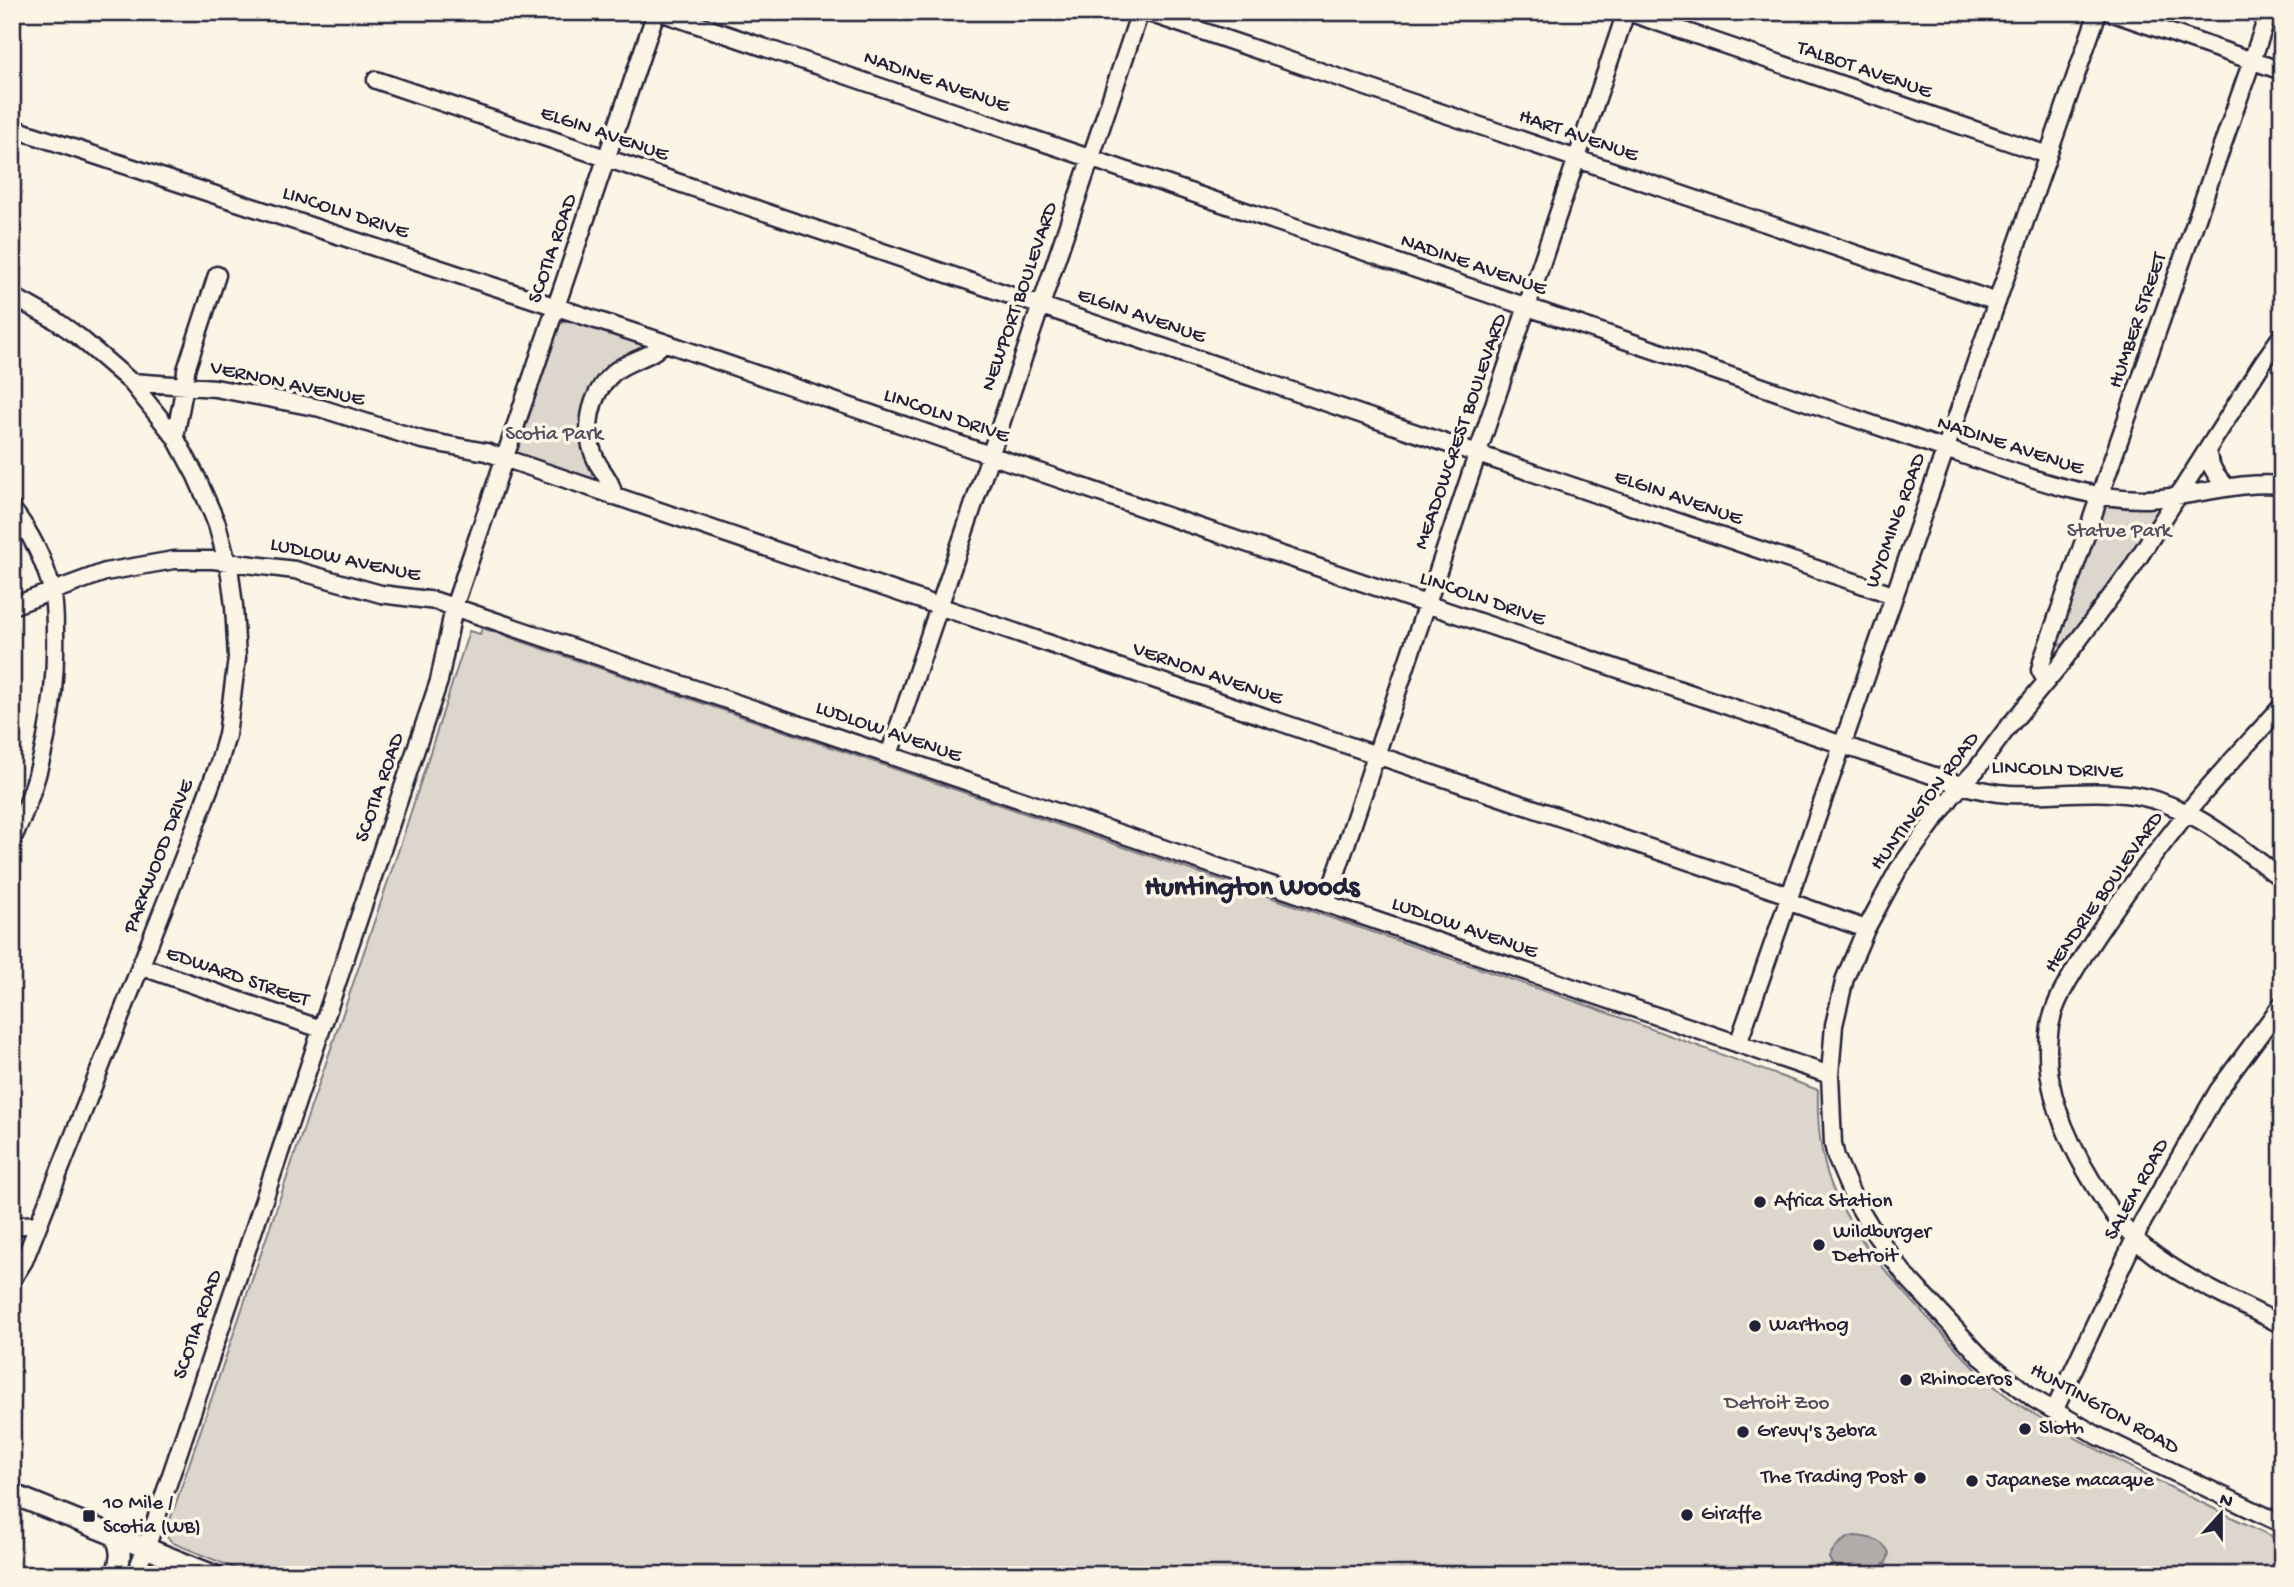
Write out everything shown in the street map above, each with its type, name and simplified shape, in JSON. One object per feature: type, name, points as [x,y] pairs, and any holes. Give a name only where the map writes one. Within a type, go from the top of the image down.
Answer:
[{"type":"main road","points":[[12,1494],[117,1544],[144,1553],[170,1569],[213,1575]]},
{"type":"main road","points":[[115,1575],[120,1560],[117,1544]]},
{"type":"street","name":"NADINE AVENUE","points":[[658,12],[2033,478],[2100,496],[2143,499],[2227,487],[2282,485]]},
{"type":"street","name":"SCOTIA ROAD","points":[[135,1575],[439,681],[454,607],[658,12]]},
{"type":"street","name":"NEWPORT BOULEVARD","points":[[889,755],[1140,12]]},
{"type":"street","name":"HART AVENUE","points":[[1146,12],[1997,302]]},
{"type":"street","name":"MEADOWCREST BOULEVARD","points":[[1326,904],[1627,12]]},
{"type":"street","name":"TALBOT AVENUE","points":[[1627,12],[2048,155]]},
{"type":"street","name":"WYOMING ROAD","points":[[1738,1044],[2098,12]]},
{"type":"street","points":[[2110,12],[2282,71]]},
{"type":"street","name":"HUMBER STREET","points":[[2046,681],[2040,670],[2049,643],[2269,12]]},
{"type":"street","name":"ELGIN AVENUE","points":[[376,80],[1893,595]]},
{"type":"street","name":"LINCOLN DRIVE","points":[[12,128],[663,342],[1961,785],[1996,792],[2132,795],[2157,801],[2203,821],[2282,879]]},
{"type":"street","points":[[175,437],[186,385],[186,370],[217,275]]},
{"type":"street","points":[[12,296],[79,337],[131,382]]},
{"type":"street","name":"HUNTINGTON ROAD","points":[[2282,335],[2132,568],[2067,656],[1961,785],[1898,870],[1850,963],[1834,1025],[1830,1075],[1831,1119],[1836,1157],[1853,1197],[1875,1234],[1905,1275],[1981,1357],[2015,1385],[2054,1411],[2144,1459],[2282,1524]]},
{"type":"street","points":[[613,496],[613,488],[590,444],[593,402],[603,383],[616,370],[629,361],[654,352],[663,342]]},
{"type":"street","name":"VERNON AVENUE","points":[[131,382],[215,388],[320,408],[422,440],[486,452],[1376,754],[1788,898],[1866,929]]},
{"type":"street","name":"PARKWOOD DRIVE","points":[[12,1280],[24,1261],[184,856],[227,735],[237,658],[234,606],[227,560],[207,498],[175,437],[131,382]]},
{"type":"street","points":[[2207,452],[2216,477],[2227,487]]},
{"type":"street","points":[[12,509],[36,547],[52,591],[56,664],[45,740],[12,840]]},
{"type":"street","name":"LUDLOW AVENUE","points":[[12,606],[105,572],[174,560],[227,560],[295,570],[381,594],[436,601],[1830,1075]]},
{"type":"street","points":[[2049,643],[2067,656]]},
{"type":"street","name":"HENDRIE BOULEVARD","points":[[2282,706],[2187,813],[2098,934],[2065,986],[2052,1017],[2047,1057],[2056,1108],[2066,1134],[2094,1186],[2134,1238],[2167,1264],[2282,1325]]},
{"type":"street","points":[[1984,759],[1988,782],[1996,792]]},
{"type":"street","name":"EDWARD STREET","points":[[140,966],[321,1029]]},
{"type":"street","name":"SALEM ROAD","points":[[2054,1411],[2134,1238],[2218,1091],[2282,1004]]},
{"type":"street","points":[[12,1226],[37,1224]]},
{"type":"green space","name":"Scotia Park","points":[[570,319],[644,346],[593,393],[600,481],[597,482],[521,457],[517,452],[560,324]]},
{"type":"green space","name":"Statue Park","points":[[2104,505],[2157,505],[2161,513],[2074,638],[2066,646],[2058,644],[2056,638]]},
{"type":"green space","name":"Detroit Zoo","points":[[482,628],[1586,1005],[1818,1090],[1822,1153],[1833,1189],[1843,1209],[1881,1265],[1967,1360],[2004,1394],[2059,1429],[2171,1488],[2282,1541],[2282,1575],[251,1575],[173,1543],[165,1535],[400,846],[469,631],[480,634]]},
{"type":"shaded area","points":[[1854,1536],[1870,1538],[1883,1545],[1889,1553],[1886,1563],[1861,1575],[1839,1571],[1829,1558],[1839,1544]]},
{"type":"place","name":"Africa Station","points":[[1760,1202]]},
{"type":"place","name":"Wildburger Detroit","points":[[1819,1245]]},
{"type":"place","name":"Warthog","points":[[1755,1326]]},
{"type":"place","name":"Rhinoceros","points":[[1906,1380]]},
{"type":"place","name":"Sloth","points":[[2025,1429]]},
{"type":"place","name":"Grevy's zebra","points":[[1743,1432]]},
{"type":"place","name":"The Trading Post","points":[[1920,1478]]},
{"type":"place","name":"Japanese macaque","points":[[1972,1481]]},
{"type":"place","name":"Giraffe","points":[[1687,1515]]},
{"type":"place","name":"10 Mile / Scotia (WB)","points":[[89,1516]]},
{"type":"district","name":"Huntington Woods","points":[[1252,888]]}]
